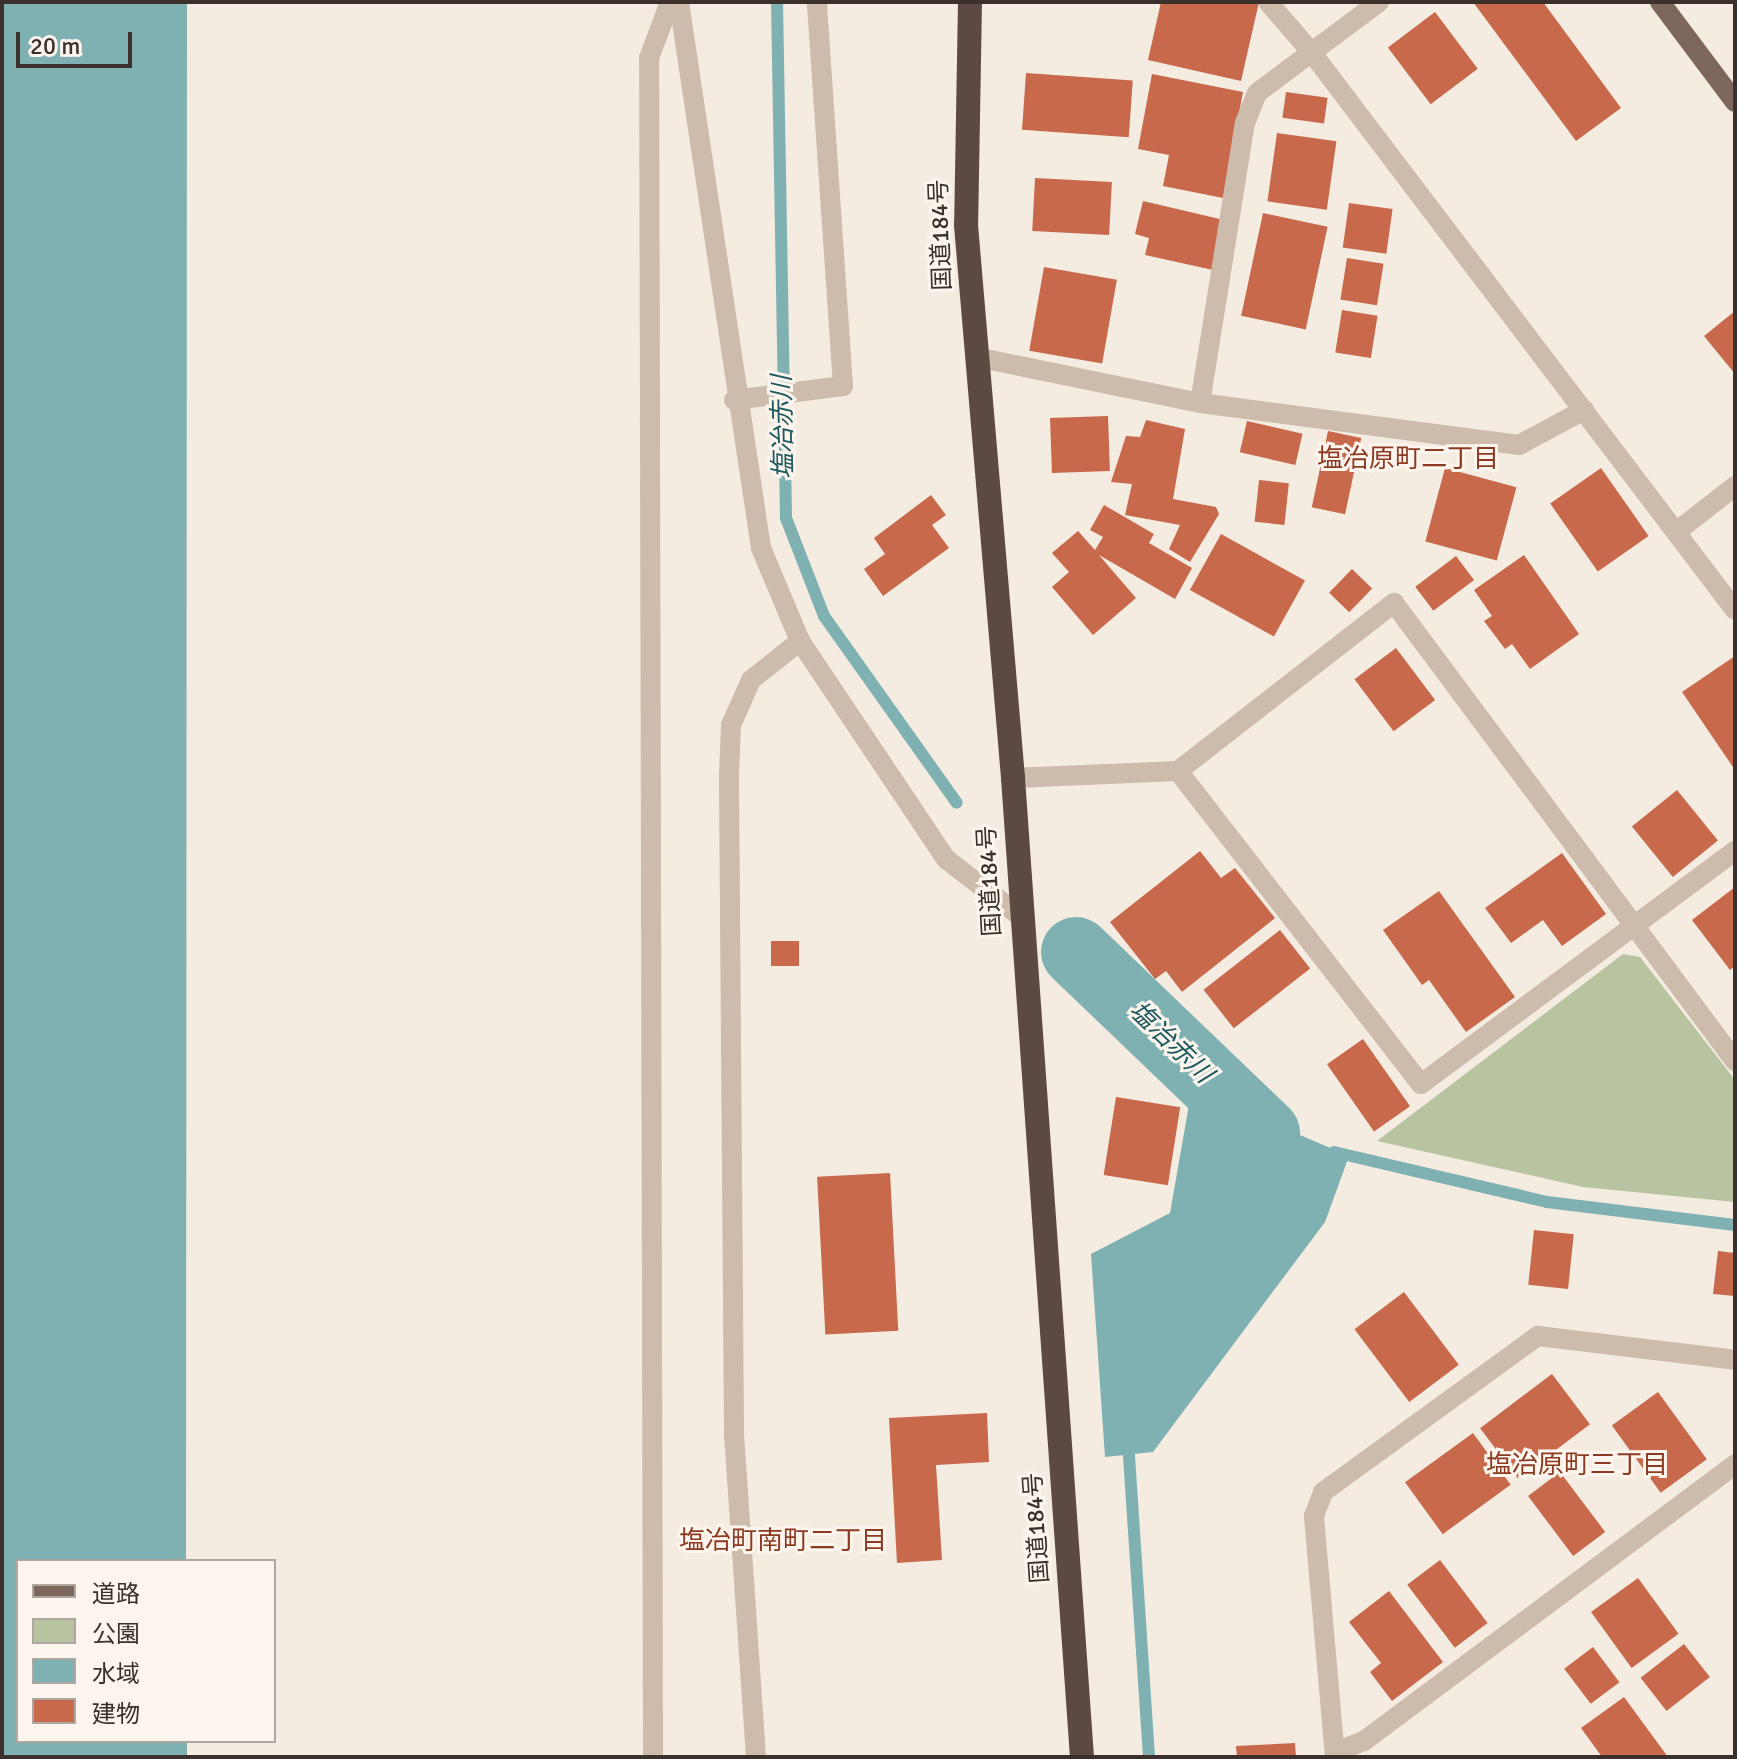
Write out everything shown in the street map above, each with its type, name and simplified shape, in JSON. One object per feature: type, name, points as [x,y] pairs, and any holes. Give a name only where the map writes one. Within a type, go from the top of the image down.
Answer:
[{"type":"highway","name":"国道184号","points":[[970,2],[966,225],[1013,778],[1020,916],[1082,1757]]},
{"type":"main road","points":[[1660,2],[1735,102]]},
{"type":"street","points":[[653,1757],[649,58],[670,2]]},
{"type":"street","points":[[679,2],[734,400],[761,548],[800,641],[946,859],[1020,916]]},
{"type":"street","points":[[734,400],[843,386],[817,2]]},
{"type":"street","points":[[1268,2],[1312,53],[1735,610]]},
{"type":"street","points":[[1200,403],[1245,123],[1257,93],[1379,2]]},
{"type":"street","points":[[976,357],[1200,403],[1519,445],[1584,410]]},
{"type":"street","points":[[1676,532],[1735,486]]},
{"type":"street","points":[[1013,778],[1178,771],[1394,603],[1735,1061]]},
{"type":"street","points":[[756,1757],[734,1432],[729,775],[731,725],[751,680],[800,641]]},
{"type":"street","points":[[1178,771],[1421,1084],[1735,851]]},
{"type":"street","points":[[1735,1360],[1538,1336],[1323,1492],[1314,1516],[1335,1754],[1364,1741],[1735,1464]]},
{"type":"green space","points":[[1623,954],[1640,957],[1735,1080],[1735,1202],[1583,1187],[1377,1141]]},
{"type":"water","points":[[2,2],[187,2],[186,1559],[16,1559],[16,1743],[187,1743],[187,1757],[2,1757]]},
{"type":"water","points":[[1212,1062],[1286,1129],[1349,1156],[1325,1222],[1153,1452],[1105,1457],[1091,1254],[1170,1213],[1190,1099]]},
{"type":"building","points":[[1161,2],[1259,2],[1241,81],[1148,60]]},
{"type":"building","points":[[1473,2],[1543,2],[1621,108],[1576,141]]},
{"type":"building","points":[[1435,12],[1478,69],[1431,104],[1388,48]]},
{"type":"building","points":[[1026,73],[1133,80],[1129,137],[1022,130]]},
{"type":"building","points":[[1152,74],[1243,92],[1223,198],[1163,186],[1169,155],[1138,149]]},
{"type":"building","points":[[1286,92],[1328,98],[1324,124],[1282,118]]},
{"type":"building","points":[[1277,133],[1336,141],[1327,210],[1267,201]]},
{"type":"building","points":[[1035,178],[1112,182],[1109,235],[1032,231]]},
{"type":"building","points":[[1143,201],[1224,220],[1213,270],[1145,255],[1149,238],[1135,234]]},
{"type":"building","points":[[1349,203],[1393,209],[1386,254],[1343,248]]},
{"type":"building","points":[[1263,213],[1328,227],[1306,329],[1241,316]]},
{"type":"building","points":[[1347,258],[1384,264],[1377,305],[1340,299]]},
{"type":"building","points":[[1044,267],[1117,280],[1102,364],[1029,351]]},
{"type":"building","points":[[1342,310],[1378,316],[1371,358],[1335,352]]},
{"type":"building","points":[[1735,311],[1735,374],[1704,336]]},
{"type":"building","points":[[1108,416],[1110,471],[1052,473],[1050,418]]},
{"type":"building","points":[[1146,420],[1185,429],[1173,499],[1216,507],[1219,514],[1190,562],[1169,549],[1180,525],[1125,515],[1132,484],[1111,482],[1126,436],[1140,437]]},
{"type":"building","points":[[1247,421],[1303,434],[1295,465],[1240,452]]},
{"type":"building","points":[[1328,431],[1361,438],[1345,514],[1312,507]]},
{"type":"building","points":[[1445,468],[1516,487],[1497,561],[1425,541]]},
{"type":"building","points":[[1601,468],[1649,536],[1598,572],[1550,504]]},
{"type":"building","points":[[1259,480],[1289,483],[1284,525],[1255,522]]},
{"type":"building","points":[[931,495],[946,515],[932,525],[949,548],[883,596],[864,569],[885,554],[874,538]]},
{"type":"building","points":[[1104,505],[1154,534],[1149,543],[1192,568],[1175,599],[1099,555],[1136,598],[1093,635],[1052,587],[1069,572],[1052,553],[1078,531],[1095,550],[1103,537],[1090,530]]},
{"type":"building","points":[[1221,534],[1305,581],[1274,637],[1190,590]]},
{"type":"building","points":[[1524,555],[1579,634],[1530,669],[1512,644],[1505,649],[1484,621],[1492,616],[1474,590]]},
{"type":"building","points":[[1456,556],[1474,580],[1433,611],[1415,587]]},
{"type":"building","points":[[1352,569],[1372,588],[1349,612],[1329,593]]},
{"type":"building","points":[[1396,648],[1435,700],[1394,731],[1354,679]]},
{"type":"building","points":[[1735,656],[1735,770],[1682,692]]},
{"type":"building","points":[[1677,790],[1718,841],[1673,877],[1632,827]]},
{"type":"building","points":[[1200,851],[1221,878],[1235,868],[1275,918],[1182,992],[1166,971],[1155,979],[1110,922]]},
{"type":"building","points":[[1562,853],[1606,914],[1562,946],[1543,920],[1511,943],[1485,908]]},
{"type":"building","points":[[1735,887],[1735,966],[1730,970],[1692,920]]},
{"type":"building","points":[[1439,891],[1515,997],[1466,1032],[1429,980],[1422,985],[1383,930]]},
{"type":"building","points":[[1280,930],[1310,969],[1234,1028],[1204,990]]},
{"type":"building","points":[[771,941],[799,941],[799,966],[771,966]]},
{"type":"building","points":[[1363,1039],[1410,1106],[1374,1131],[1327,1064]]},
{"type":"building","points":[[1116,1097],[1180,1107],[1168,1185],[1104,1175]]},
{"type":"building","points":[[890,1173],[898,1331],[825,1335],[817,1177]]},
{"type":"building","points":[[1534,1230],[1574,1234],[1568,1289],[1528,1285]]},
{"type":"building","points":[[1718,1251],[1735,1253],[1735,1296],[1713,1294]]},
{"type":"building","points":[[1404,1292],[1459,1365],[1409,1402],[1354,1329]]},
{"type":"building","points":[[1552,1374],[1590,1424],[1518,1478],[1480,1428]]},
{"type":"building","points":[[1658,1392],[1707,1459],[1661,1493],[1612,1426]]},
{"type":"building","points":[[987,1413],[989,1462],[936,1465],[942,1560],[897,1563],[889,1418]]},
{"type":"building","points":[[1473,1433],[1511,1485],[1443,1534],[1405,1482]]},
{"type":"building","points":[[1560,1472],[1605,1532],[1573,1556],[1528,1496]]},
{"type":"building","points":[[1440,1560],[1488,1623],[1455,1648],[1407,1585]]},
{"type":"building","points":[[1638,1578],[1679,1634],[1632,1668],[1591,1612]]},
{"type":"building","points":[[1389,1591],[1443,1662],[1392,1701],[1370,1672],[1381,1663],[1349,1622]]},
{"type":"building","points":[[1684,1644],[1710,1677],[1667,1711],[1641,1678]]},
{"type":"building","points":[[1593,1647],[1619,1682],[1591,1704],[1564,1669]]},
{"type":"building","points":[[1624,1697],[1668,1757],[1602,1757],[1581,1728]]},
{"type":"building","points":[[1295,1743],[1296,1757],[1237,1757],[1236,1746]]},
{"type":"waterway","name":"塩冶赤川","points":[[777,2],[786,518],[824,616],[957,803]]},
{"type":"waterway","name":"塩冶赤川","points":[[1076,952],[1265,1133]]},
{"type":"waterway","points":[[1334,1152],[1547,1202],[1735,1225]]},
{"type":"waterway","points":[[1128,1441],[1149,1757]]},
{"type":"district","name":"塩冶原町二丁目","points":[[1408,460]]},
{"type":"district","name":"塩冶原町三丁目","points":[[1577,1466]]},
{"type":"district","name":"塩冶町南町二丁目","points":[[783,1542]]}]
